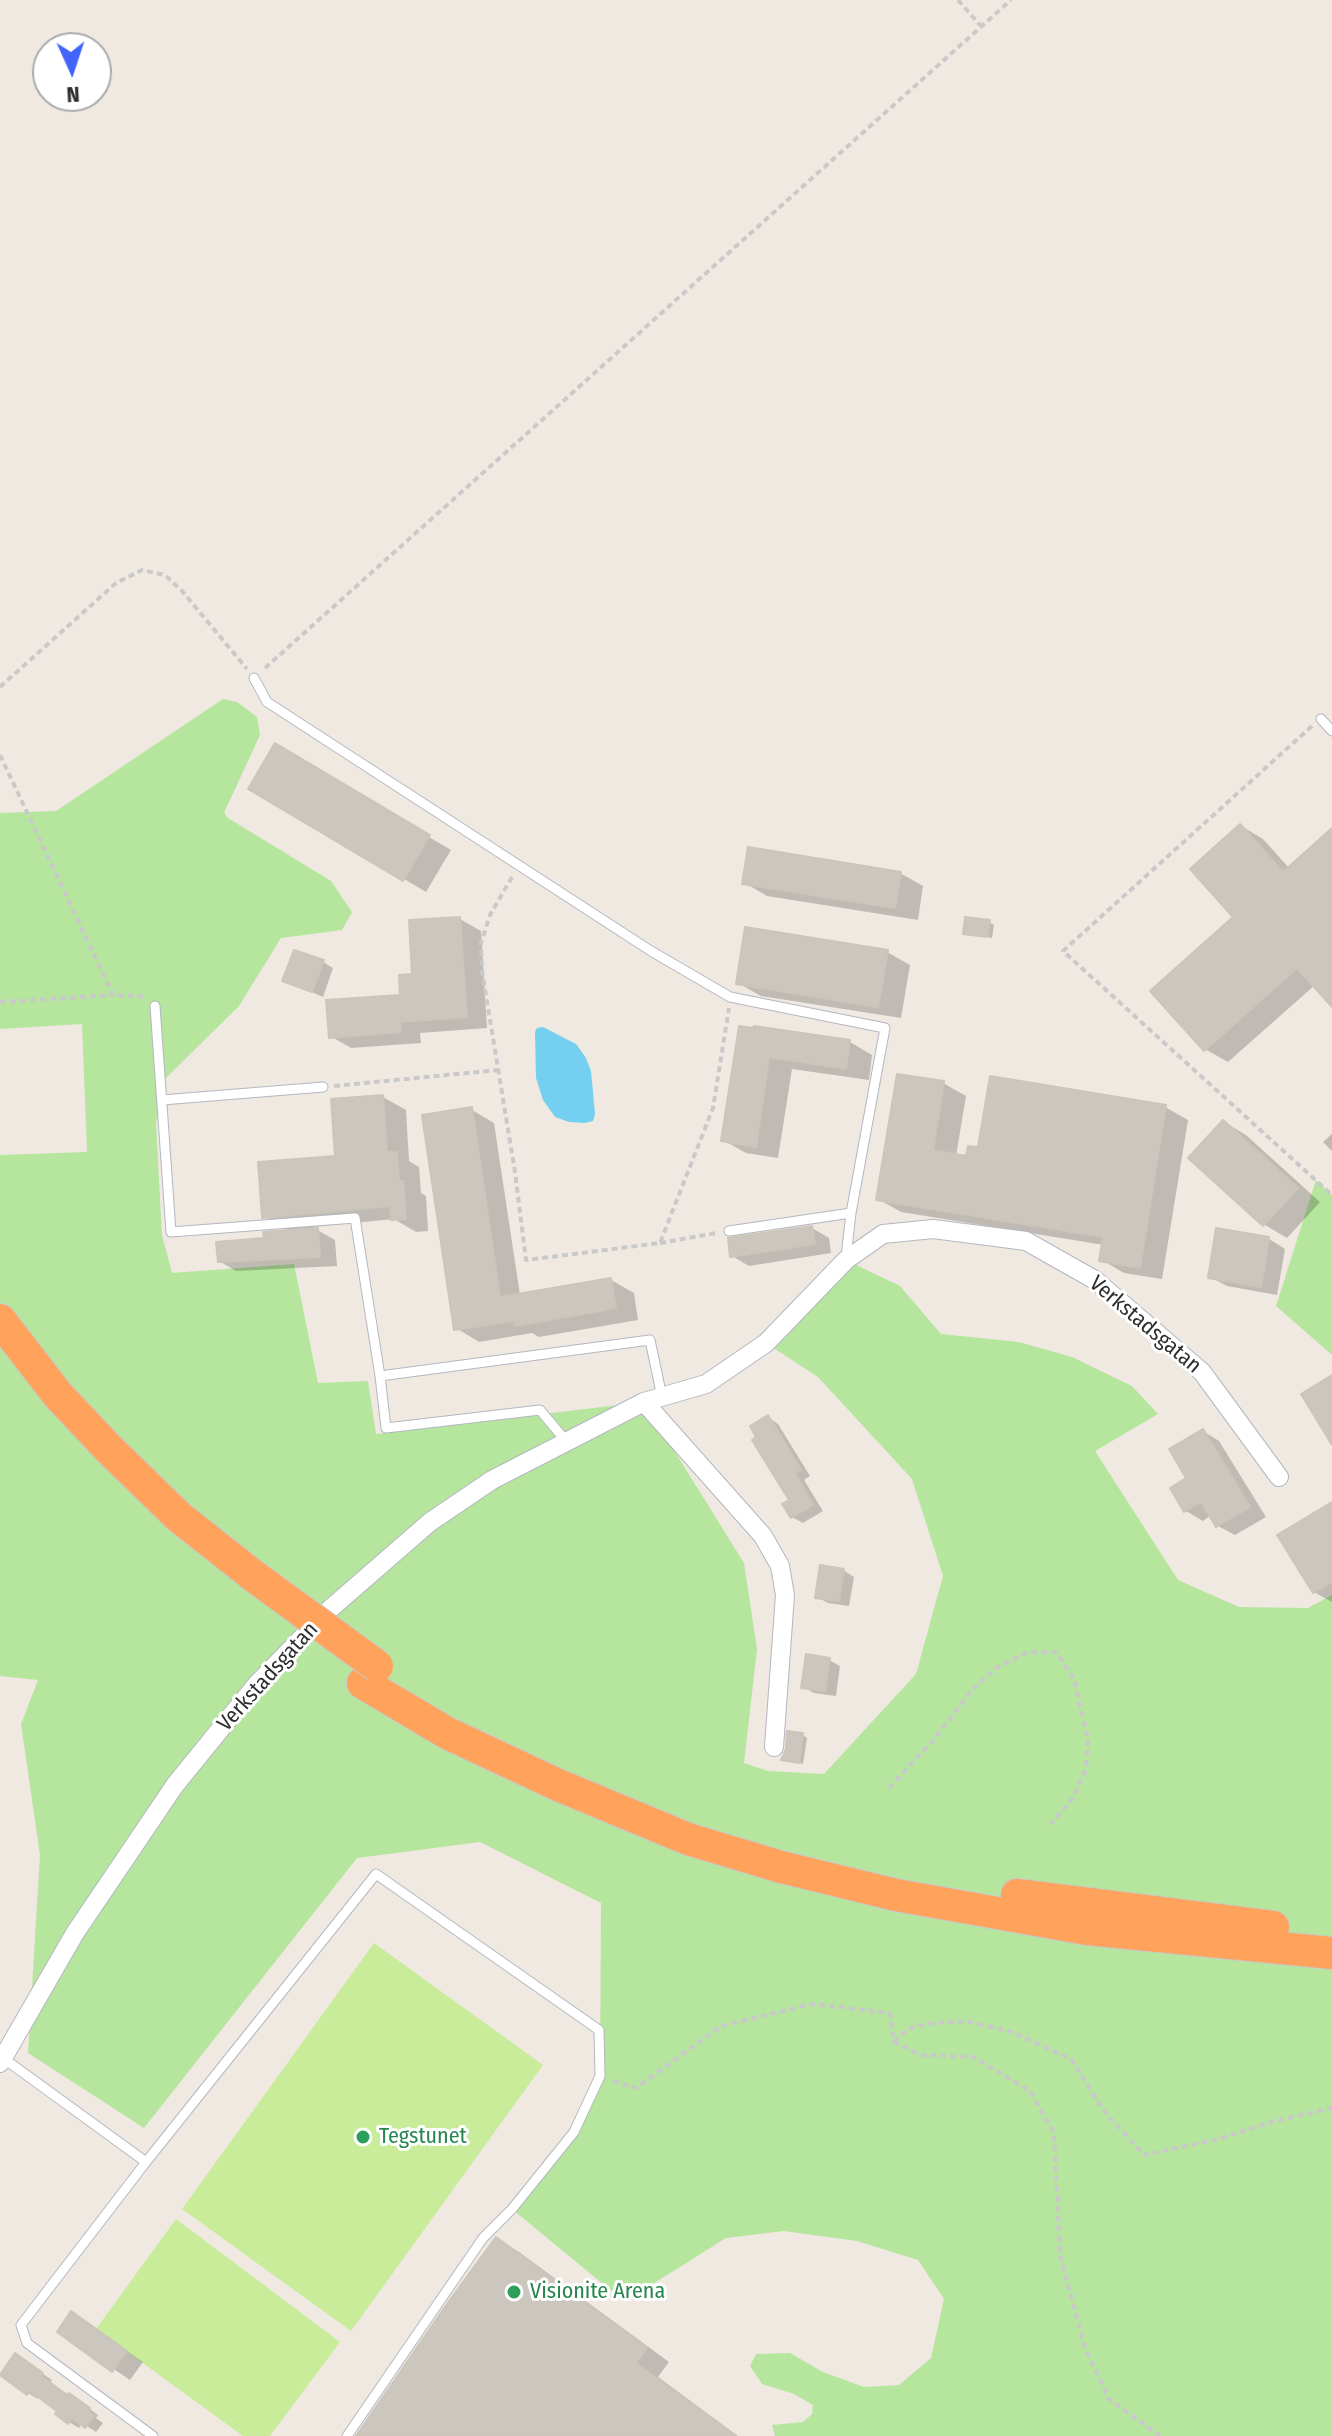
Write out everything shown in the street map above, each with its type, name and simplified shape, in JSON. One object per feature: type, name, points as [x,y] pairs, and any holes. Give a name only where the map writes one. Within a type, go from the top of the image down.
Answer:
[{"type":"highway","points":[[0,1320],[58,1395],[249,1586]]},
{"type":"highway","points":[[0,1354],[84,1452],[173,1536],[249,1586],[447,1733],[558,1785],[688,1839],[781,1867],[896,1895],[1087,1929],[1332,1953]]},
{"type":"highway","points":[[370,1674],[563,1767],[758,1839],[903,1876],[1047,1900],[1332,1932]]},
{"type":"street","name":"Verkstadsgatan","points":[[1,2060],[75,1933],[175,1785],[257,1684],[330,1609],[430,1522],[492,1480],[653,1399],[706,1384],[766,1343],[846,1260],[883,1234],[933,1229],[1026,1241],[1095,1280],[1202,1372],[1279,1477]]},
{"type":"street","points":[[653,1399],[763,1536],[780,1566],[785,1595],[774,1747]]},
{"type":"lane","points":[[254,678],[267,702],[651,951],[730,997],[885,1028],[851,1213],[846,1260]]},
{"type":"lane","points":[[1321,719],[1332,731]]},
{"type":"lane","points":[[155,1006],[171,1232],[355,1218],[386,1428],[540,1410],[566,1441]]},
{"type":"lane","points":[[162,1100],[323,1087]]},
{"type":"lane","points":[[729,1231],[851,1213]]},
{"type":"lane","points":[[380,1376],[650,1340],[653,1399]]},
{"type":"lane","points":[[153,2436],[27,2343],[21,2325],[146,2162],[376,1874],[599,2030],[600,2076],[574,2132],[512,2209],[483,2238],[347,2436]]},
{"type":"lane","points":[[1,2060],[146,2162]]},
{"type":"path","points":[[958,0],[981,26]]},
{"type":"path","points":[[0,687],[116,583],[142,570],[165,575],[182,591],[254,678],[1011,0]]},
{"type":"path","points":[[1321,719],[1063,951],[1332,1195]]},
{"type":"path","points":[[0,755],[113,995]]},
{"type":"path","points":[[519,865],[490,915],[481,943],[482,971],[526,1260],[729,1231]]},
{"type":"path","points":[[0,1002],[113,995],[140,996],[155,1006]]},
{"type":"path","points":[[660,1243],[713,1108],[730,997]]},
{"type":"path","points":[[323,1087],[498,1070]]},
{"type":"path","points":[[889,1788],[930,1744],[973,1689],[996,1668],[1026,1653],[1056,1652],[1074,1679],[1088,1739],[1086,1769],[1073,1798],[1051,1824]]},
{"type":"path","points":[[600,2076],[636,2088],[721,2026],[812,2004],[890,2013],[894,2042]]},
{"type":"path","points":[[894,2042],[908,2029],[925,2024],[966,2021],[1012,2032],[1071,2059],[1104,2111],[1144,2155],[1219,2139],[1275,2121],[1332,2108]]},
{"type":"path","points":[[894,2042],[921,2055],[973,2057],[1030,2091],[1054,2133],[1060,2255],[1085,2348],[1109,2399],[1160,2436]]},
{"type":"green space","points":[[223,699],[237,702],[257,717],[260,735],[224,813],[331,881],[352,912],[342,930],[281,938],[239,1006],[162,1082],[156,1124],[162,1235],[172,1273],[294,1264],[318,1383],[368,1381],[376,1434],[644,1402],[744,1563],[757,1649],[744,1763],[768,1771],[824,1774],[916,1674],[943,1576],[912,1479],[818,1377],[766,1343],[846,1260],[900,1286],[941,1334],[1019,1342],[1072,1357],[1132,1386],[1158,1414],[1095,1451],[1178,1580],[1239,1607],[1308,1608],[1332,1595],[1332,2436],[775,2436],[772,2425],[803,2422],[812,2414],[813,2405],[794,2394],[762,2384],[750,2366],[756,2354],[790,2353],[823,2372],[864,2387],[899,2385],[931,2358],[944,2299],[918,2260],[857,2241],[784,2231],[726,2238],[656,2282],[620,2298],[512,2209],[574,2132],[600,2076],[601,1903],[480,1842],[357,1858],[144,2128],[28,2053],[40,1855],[21,1724],[38,1680],[0,1676],[0,1155],[87,1152],[82,1024],[0,1029],[0,813],[56,811]]},
{"type":"green space","points":[[1316,1180],[1332,1195],[1332,1355],[1276,1306]]},
{"type":"green space","name":"Tegstunet","points":[[374,1943],[543,2065],[351,2331],[182,2209]]},
{"type":"green space","points":[[176,2219],[340,2342],[270,2436],[243,2436],[96,2329]]},
{"type":"water","points":[[543,1027],[576,1044],[586,1058],[591,1071],[593,1121],[569,1122],[555,1117],[543,1100],[536,1078],[535,1032]]},
{"type":"building","points":[[275,743],[430,835],[403,881],[248,789]]},
{"type":"building","points":[[1240,824],[1283,872],[1332,828],[1332,1007],[1297,968],[1204,1051],[1150,991],[1233,917],[1190,869]]},
{"type":"building","points":[[748,847],[901,872],[895,908],[742,884]]},
{"type":"building","points":[[460,917],[467,1017],[400,1022],[401,1032],[329,1038],[326,1000],[400,995],[399,975],[412,974],[409,920]]},
{"type":"building","points":[[965,917],[990,920],[987,937],[963,934]]},
{"type":"building","points":[[745,927],[888,950],[878,1007],[736,984]]},
{"type":"building","points":[[294,950],[324,960],[312,992],[282,981]]},
{"type":"building","points":[[739,1026],[850,1040],[846,1069],[769,1057],[756,1147],[721,1141]]},
{"type":"building","points":[[897,1074],[944,1081],[933,1150],[966,1156],[968,1146],[978,1147],[990,1076],[1166,1105],[1140,1268],[1099,1261],[1103,1237],[876,1200]]},
{"type":"building","points":[[383,1095],[387,1152],[397,1152],[406,1219],[391,1220],[390,1206],[262,1218],[258,1162],[335,1156],[331,1099]]},
{"type":"building","points":[[472,1107],[500,1297],[611,1278],[616,1308],[515,1326],[514,1321],[454,1330],[422,1115]]},
{"type":"building","points":[[1223,1120],[1298,1188],[1263,1226],[1188,1158]]},
{"type":"building","points":[[812,1226],[815,1244],[730,1257],[728,1238]]},
{"type":"building","points":[[318,1228],[320,1257],[218,1262],[216,1242],[264,1238],[263,1232]]},
{"type":"building","points":[[1216,1228],[1269,1237],[1261,1287],[1208,1278]]},
{"type":"building","points":[[1332,1375],[1332,1445],[1301,1394]]},
{"type":"building","points":[[768,1415],[801,1470],[795,1473],[813,1505],[791,1518],[782,1504],[789,1500],[752,1440],[756,1437],[750,1426]]},
{"type":"building","points":[[1203,1429],[1250,1507],[1216,1527],[1201,1502],[1184,1512],[1170,1488],[1186,1478],[1169,1449]]},
{"type":"building","points":[[1332,1502],[1332,1582],[1313,1593],[1277,1535]]},
{"type":"building","points":[[820,1565],[844,1569],[839,1601],[815,1598]]},
{"type":"building","points":[[806,1654],[830,1658],[825,1691],[801,1688]]},
{"type":"building","points":[[787,1731],[803,1733],[799,1763],[781,1760],[786,1749]]},
{"type":"building","name":"Visionite Arena","points":[[496,2237],[647,2348],[636,2363],[736,2436],[356,2436]]},
{"type":"building","points":[[71,2311],[127,2351],[112,2372],[57,2332]]},
{"type":"building","points":[[15,2353],[43,2373],[41,2376],[90,2408],[88,2411],[94,2416],[85,2428],[72,2418],[68,2424],[55,2414],[57,2411],[30,2391],[27,2395],[0,2375]]},
{"type":"place","name":"Tegstunet","points":[[363,2137]]},
{"type":"place","name":"Visionite Arena","points":[[514,2292]]}]
